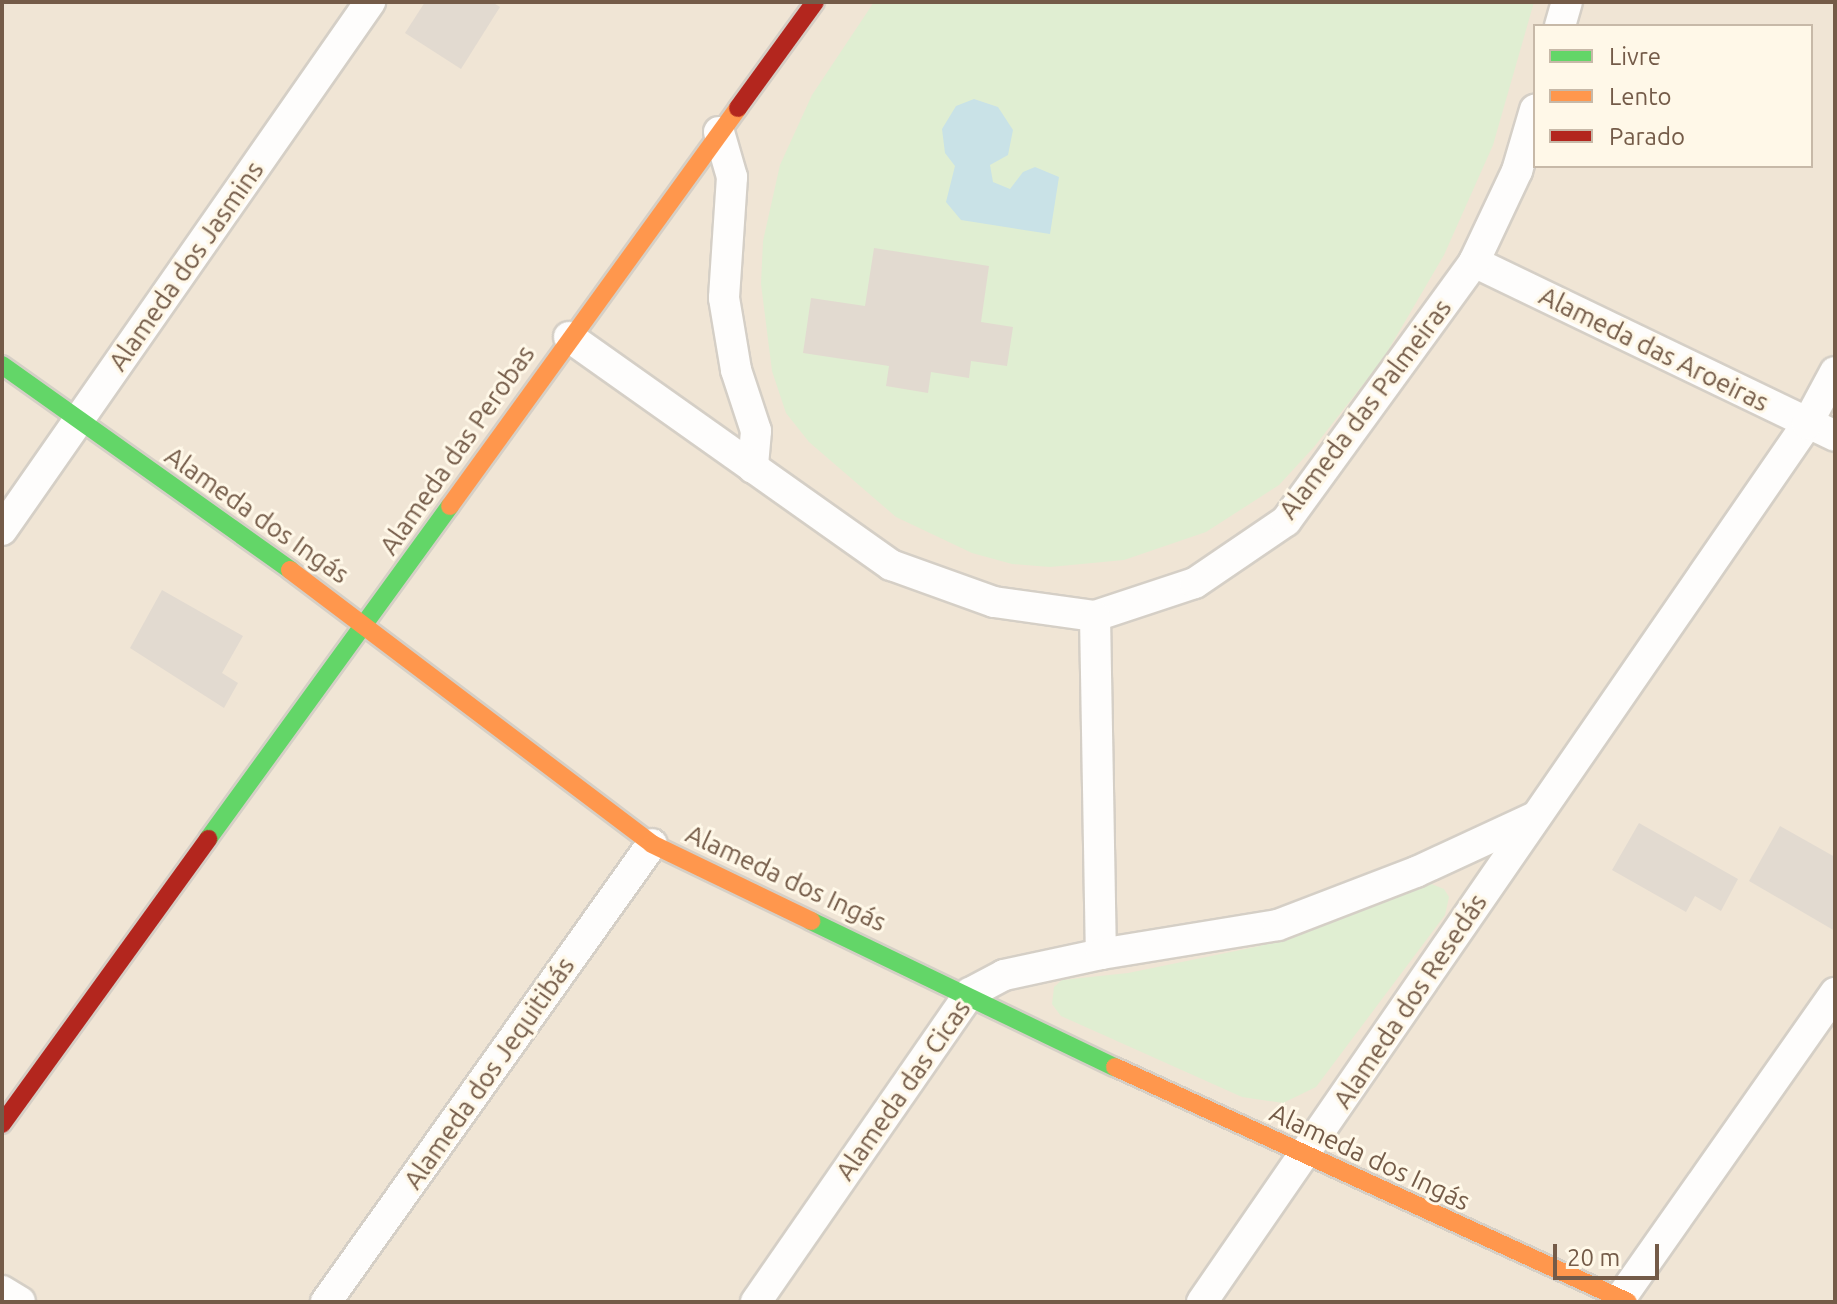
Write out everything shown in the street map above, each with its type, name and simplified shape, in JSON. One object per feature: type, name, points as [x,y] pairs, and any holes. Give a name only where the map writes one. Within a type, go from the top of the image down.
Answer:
[{"type":"street","name":"Alameda dos Jasmins","points":[[2,530],[370,2]]},
{"type":"street","name":"Alameda das Perobas","points":[[2,1124],[569,337],[815,2]]},
{"type":"street","points":[[1561,24],[1567,2]]},
{"type":"street","name":"Alameda das Palmeiras","points":[[569,337],[891,565],[994,602],[1095,616],[1195,583],[1286,521],[1474,262],[1517,171],[1533,117]]},
{"type":"street","points":[[719,132],[732,177],[723,257],[724,298],[736,370],[756,431],[753,468]]},
{"type":"street","name":"Alameda das Aroeiras","points":[[1474,262],[1835,436]]},
{"type":"street","name":"Alameda dos Ingás","points":[[2,365],[365,623],[652,844],[970,993],[1303,1157],[1622,1301]]},
{"type":"street","name":"Alameda dos Resedás","points":[[1202,1302],[1807,424],[1835,372]]},
{"type":"street","points":[[1095,616],[1101,954]]},
{"type":"street","name":"Alameda dos Resedás","points":[[1101,954],[1278,925],[1416,872],[1535,817]]},
{"type":"street","name":"Alameda dos Jequitibás","points":[[326,1302],[652,844]]},
{"type":"street","name":"Alameda das Cicas","points":[[756,1302],[970,993],[1004,975],[1101,954]]},
{"type":"street","points":[[1622,1301],[1835,993]]},
{"type":"street","points":[[2,1291],[20,1302]]},
{"type":"shaded area","points":[[2,2],[1835,2],[1835,1302],[2,1302]]},
{"type":"green space","points":[[874,2],[1534,2],[1493,145],[1444,255],[1383,359],[1314,447],[1279,485],[1206,532],[1124,560],[1050,567],[1012,564],[972,553],[896,517],[809,442],[786,413],[772,371],[761,284],[763,241],[780,165],[812,95]]},
{"type":"green space","points":[[1429,883],[1444,889],[1449,897],[1445,915],[1316,1087],[1283,1103],[1242,1097],[1061,1016],[1052,1004],[1054,987],[1062,980],[1128,973],[1260,946]]},
{"type":"water","points":[[974,99],[998,107],[1013,130],[1008,155],[990,165],[993,182],[1010,189],[1023,172],[1035,167],[1059,177],[1050,234],[961,220],[946,202],[955,166],[945,153],[942,129],[956,106]]},
{"type":"building","points":[[425,2],[492,2],[500,7],[461,69],[405,33]]},
{"type":"building","points":[[874,248],[989,266],[981,322],[1013,327],[1007,366],[971,361],[969,378],[931,372],[928,393],[886,386],[889,366],[803,353],[811,298],[865,306]]},
{"type":"building","points":[[162,590],[243,636],[222,673],[238,683],[224,708],[130,648]]},
{"type":"building","points":[[1639,823],[1738,879],[1721,911],[1695,896],[1686,912],[1612,870]]},
{"type":"building","points":[[1780,826],[1835,857],[1835,931],[1749,881]]},
{"type":"traffic: fast","points":[[2,365],[290,570]]},
{"type":"traffic: fast","points":[[208,839],[450,506]]},
{"type":"traffic: fast","points":[[811,921],[1115,1067]]},
{"type":"traffic: slow","points":[[450,506],[738,108]]},
{"type":"traffic: slow","points":[[290,570],[652,844],[811,921]]},
{"type":"traffic: slow","points":[[1115,1067],[1628,1302]]},
{"type":"traffic: jam","points":[[738,108],[815,2]]},
{"type":"traffic: jam","points":[[2,1124],[208,839]]}]
